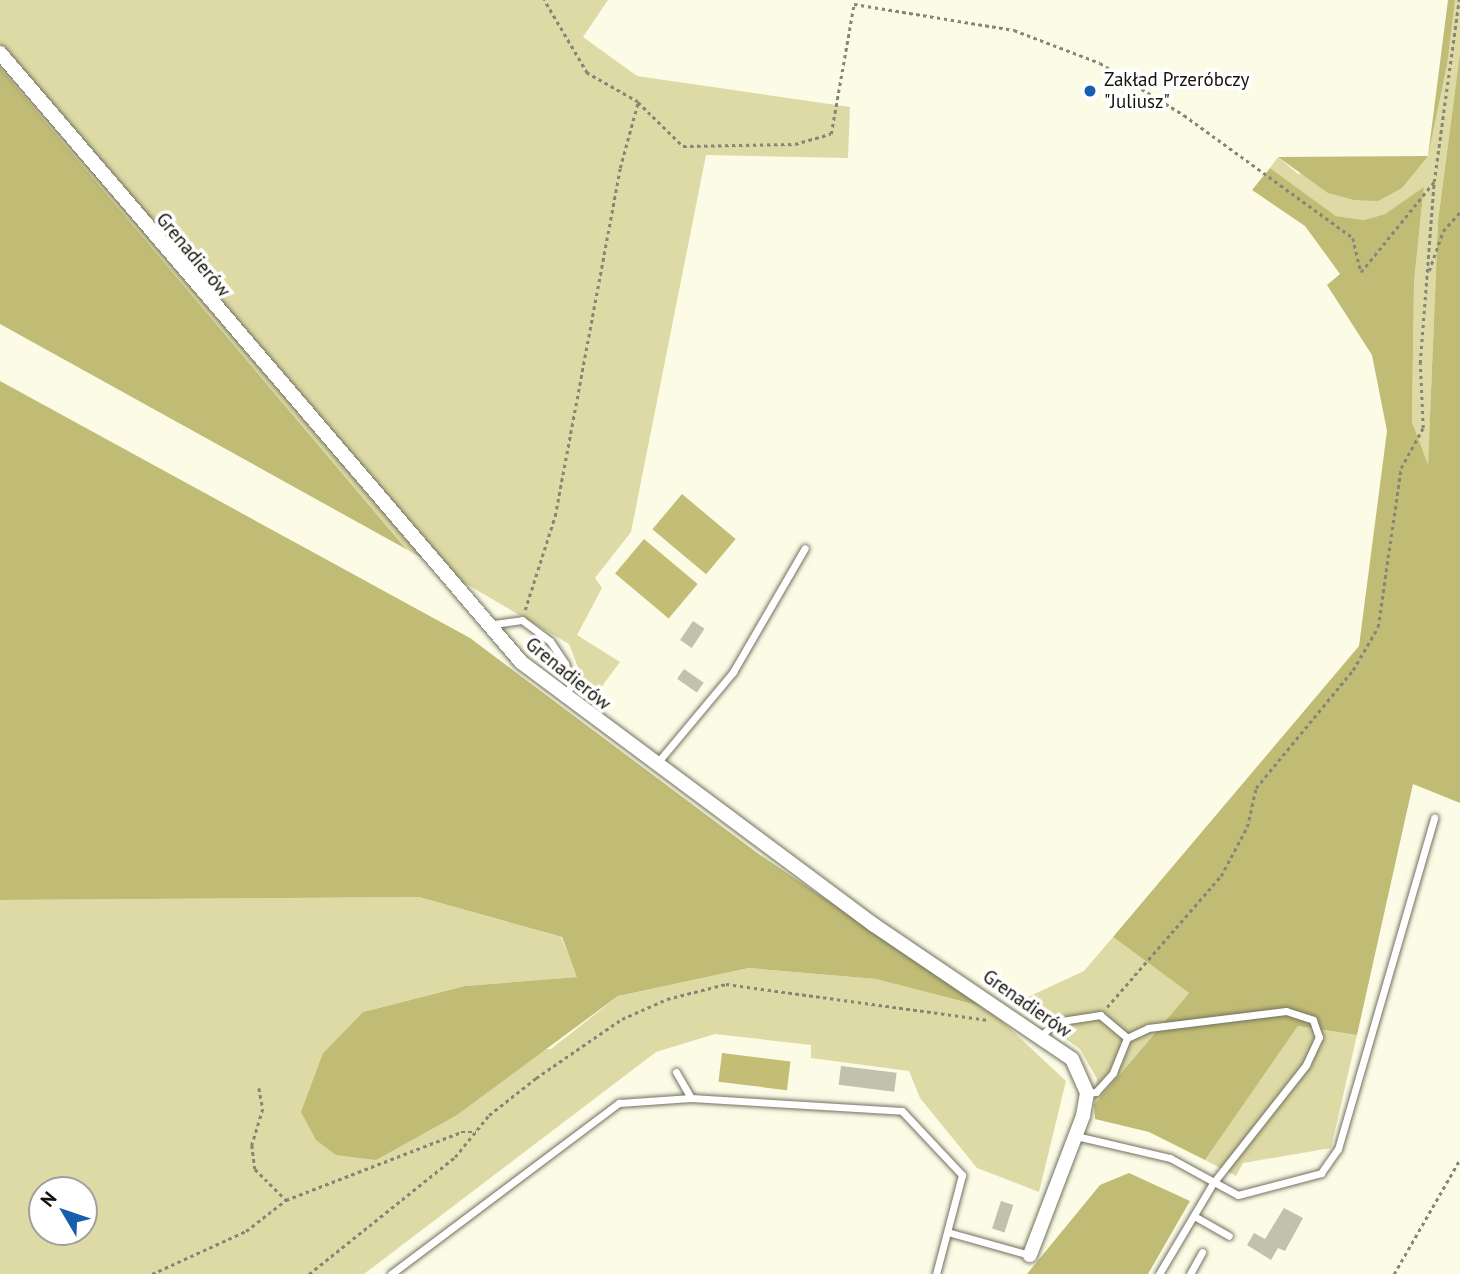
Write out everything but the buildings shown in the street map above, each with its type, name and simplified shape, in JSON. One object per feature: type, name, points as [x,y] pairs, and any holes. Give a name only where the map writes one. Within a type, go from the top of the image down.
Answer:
[{"type":"street","name":"Grenadierów","points":[[0,53],[486,626],[562,698],[874,925],[1041,1035],[1072,1059],[1087,1093]]},
{"type":"street","points":[[1030,1255],[1076,1136],[1087,1093]]},
{"type":"lane","points":[[655,765],[733,672],[805,548]]},
{"type":"lane","points":[[486,626],[498,620],[522,620],[550,641],[565,663],[571,686],[562,698]]},
{"type":"lane","points":[[1076,1136],[1170,1158],[1237,1195],[1321,1173],[1331,1164],[1434,818]]},
{"type":"lane","points":[[1087,1093],[1096,1092],[1113,1073],[1128,1038],[1148,1028],[1286,1012],[1302,1013],[1317,1028],[1306,1065],[1213,1184],[1159,1274]]},
{"type":"lane","points":[[1041,1035],[1055,1022],[1100,1015],[1128,1038]]},
{"type":"lane","points":[[676,1072],[691,1098]]},
{"type":"lane","points":[[391,1274],[619,1103],[691,1098],[902,1111],[962,1175],[951,1233],[936,1274]]},
{"type":"lane","points":[[1194,1216],[1229,1236]]},
{"type":"lane","points":[[951,1233],[1030,1255]]},
{"type":"lane","points":[[1190,1274],[1202,1252]]},
{"type":"path","points":[[544,0],[587,73],[638,102],[683,146],[795,144],[831,134],[853,2],[1014,30],[1100,64],[1184,115],[1353,239],[1361,272],[1434,182]]},
{"type":"path","points":[[1100,1015],[1221,876],[1247,827],[1256,788],[1353,670],[1378,627],[1401,468],[1423,428],[1420,363],[1434,182],[1459,0]]},
{"type":"path","points":[[522,620],[555,516],[620,168],[638,102]]},
{"type":"path","points":[[1427,278],[1443,231],[1460,212]]},
{"type":"path","points":[[309,1274],[455,1157],[476,1132],[536,1078],[622,1019],[667,999],[726,984],[994,1020],[1007,1012]]},
{"type":"path","points":[[260,1088],[263,1109],[251,1145],[255,1169],[286,1200]]},
{"type":"path","points":[[152,1274],[246,1231],[286,1200],[461,1132],[476,1132]]},
{"type":"path","points":[[1394,1274],[1460,1159]]},
{"type":"shaded area","points":[[0,0],[608,0],[583,37],[637,76],[850,107],[848,158],[706,155],[631,532],[595,578],[602,588],[577,635],[620,662],[591,701],[569,644],[406,549],[0,68]]},
{"type":"shaded area","points":[[1448,0],[1455,0],[1447,64],[1428,156]]},
{"type":"shaded area","points":[[1455,0],[1460,0],[1460,52],[1438,221],[1428,468],[1412,422],[1414,282],[1424,188],[1385,214],[1364,220],[1336,216],[1270,168],[1278,157],[1298,174],[1428,156]]},
{"type":"shaded area","points":[[1460,52],[1460,803],[1413,784],[1357,1035],[1298,1026],[1205,1160],[1149,1132],[1095,1119],[1094,1105],[1189,993],[1113,937],[1359,646],[1387,431],[1372,355],[1327,285],[1340,274],[1305,226],[1252,190],[1270,168],[1336,216],[1364,220],[1385,214],[1424,187],[1414,282],[1412,422],[1428,465],[1438,221]]},
{"type":"shaded area","points":[[0,68],[406,549],[0,324]]},
{"type":"shaded area","points":[[1428,156],[1402,188],[1378,201],[1354,200],[1328,193],[1278,157]]},
{"type":"shaded area","points":[[0,381],[470,638],[760,855],[988,1008],[876,979],[749,968],[618,996],[457,1115],[376,1160],[336,1155],[316,1140],[301,1112],[323,1053],[363,1012],[465,986],[577,977],[562,937],[419,897],[0,900]]},
{"type":"shaded area","points":[[682,494],[736,539],[706,574],[652,529]]},
{"type":"shaded area","points":[[644,539],[698,584],[669,618],[615,573]]},
{"type":"shaded area","points":[[419,897],[561,937],[578,977],[465,986],[363,1012],[323,1053],[551,1049],[618,996],[749,968],[876,979],[988,1008],[1066,1081],[1039,1192],[977,1168],[920,1098],[909,1071],[811,1058],[811,1045],[715,1034],[656,1052],[364,1274],[0,1274],[0,900]]},
{"type":"shaded area","points":[[1113,937],[1189,993],[1094,1105],[1097,1079],[1080,1049],[1015,1003],[1084,971]]},
{"type":"shaded area","points":[[1298,1026],[1357,1035],[1331,1148],[1243,1163],[1236,1176],[1205,1160]]},
{"type":"shaded area","points":[[722,1053],[790,1061],[787,1090],[718,1082]]},
{"type":"shaded area","points":[[1129,1173],[1190,1201],[1148,1274],[1027,1274],[1100,1185]]},
{"type":"place","name":"Zakład Przeróbczy \"Juliusz\"","points":[[1090,91]]}]
